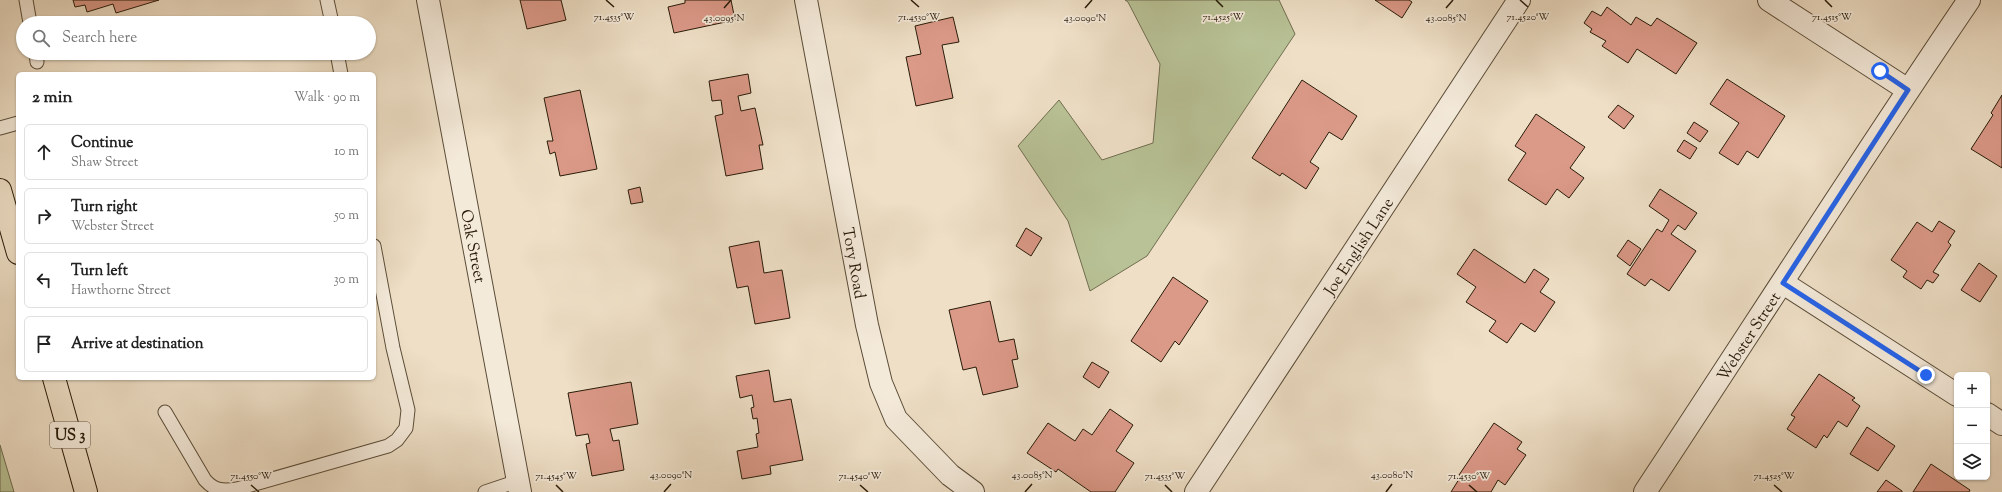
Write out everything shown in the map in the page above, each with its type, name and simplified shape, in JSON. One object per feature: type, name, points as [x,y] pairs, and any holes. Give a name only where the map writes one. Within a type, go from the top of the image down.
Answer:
[{"type":"main road","points":[[0,190],[16,246]]},
{"type":"main road","name":"US 3","points":[[55,380],[86,492]]},
{"type":"street","name":"Oak Street","points":[[428,0],[519,486]]},
{"type":"street","name":"Tory Road","points":[[806,0],[867,325],[880,383],[896,419],[950,475],[973,492]]},
{"type":"street","name":"Joe English Lane","points":[[1196,492],[1520,0]]},
{"type":"street","points":[[1770,0],[1908,90]]},
{"type":"street","name":"Webster Street","points":[[1645,492],[1908,90],[1969,0]]},
{"type":"street","points":[[1783,283],[1954,393]]},
{"type":"street","points":[[1990,416],[2002,424]]},
{"type":"lane","points":[[26,0],[29,16]]},
{"type":"lane","points":[[327,0],[330,16]]},
{"type":"lane","points":[[338,60],[341,72]]},
{"type":"lane","points":[[0,128],[16,124]]},
{"type":"lane","points":[[165,412],[205,480],[211,486],[221,491],[237,489],[381,448],[398,440],[406,428],[408,410],[393,348],[376,257]]},
{"type":"lane","points":[[485,492],[519,486]]},
{"type":"green space","points":[[1125,0],[1279,0],[1295,34],[1147,256],[1090,291],[1068,221],[1018,146],[1059,100],[1102,160],[1153,143],[1160,64],[1128,2]]},
{"type":"green space","points":[[0,445],[14,492],[0,492]]},
{"type":"building","points":[[73,0],[159,0],[116,13],[113,4],[87,12],[85,5],[75,7]]},
{"type":"building","points":[[520,0],[561,0],[566,20],[527,29]]},
{"type":"building","points":[[685,0],[731,0],[735,20],[674,33],[668,7],[685,3]]},
{"type":"building","points":[[1375,0],[1409,0],[1412,2],[1402,18]]},
{"type":"building","points":[[1607,7],[1631,25],[1636,17],[1651,26],[1657,18],[1697,43],[1676,74],[1637,49],[1628,63],[1602,46],[1606,41],[1590,32],[1592,29],[1584,23],[1592,11],[1601,16]]},
{"type":"building","points":[[953,17],[959,42],[942,45],[953,98],[916,106],[906,57],[921,54],[915,26]]},
{"type":"building","points":[[748,74],[751,93],[738,96],[741,111],[755,108],[763,145],[759,145],[763,169],[726,176],[715,116],[723,114],[721,100],[712,101],[709,81]]},
{"type":"building","points":[[1727,79],[1785,116],[1758,158],[1747,151],[1738,165],[1719,153],[1739,123],[1710,104]]},
{"type":"building","points":[[1302,80],[1357,116],[1342,140],[1329,132],[1310,162],[1319,168],[1306,189],[1282,173],[1280,176],[1252,158]]},
{"type":"building","points":[[580,90],[597,169],[560,176],[555,152],[550,154],[547,141],[553,141],[544,98]]},
{"type":"building","points":[[2002,95],[2002,168],[1971,149],[1993,115],[1991,113]]},
{"type":"building","points":[[1618,105],[1634,116],[1624,129],[1608,117]]},
{"type":"building","points":[[1536,114],[1585,147],[1570,168],[1584,178],[1569,198],[1557,189],[1546,205],[1508,180],[1526,153],[1515,146]]},
{"type":"building","points":[[1694,122],[1708,131],[1700,142],[1687,133]]},
{"type":"building","points":[[1684,140],[1697,148],[1690,159],[1677,151]]},
{"type":"building","points":[[640,187],[643,202],[631,204],[628,190]]},
{"type":"building","points":[[1660,189],[1697,213],[1685,230],[1678,225],[1671,234],[1696,251],[1669,291],[1651,279],[1645,286],[1627,274],[1657,229],[1662,232],[1669,220],[1649,206]]},
{"type":"building","points":[[1939,221],[1955,231],[1948,242],[1951,245],[1933,272],[1939,275],[1933,283],[1927,280],[1921,289],[1903,277],[1907,271],[1891,260],[1917,222],[1932,232]]},
{"type":"building","points":[[1026,228],[1042,238],[1031,256],[1016,246]]},
{"type":"building","points":[[1628,240],[1641,249],[1630,266],[1617,256]]},
{"type":"building","points":[[759,241],[764,273],[782,270],[790,318],[755,324],[748,286],[737,288],[729,247]]},
{"type":"building","points":[[1474,249],[1525,283],[1534,269],[1549,279],[1540,292],[1555,302],[1535,332],[1521,323],[1507,343],[1489,331],[1496,321],[1466,302],[1476,287],[1457,274]]},
{"type":"building","points":[[1979,263],[1997,276],[1980,302],[1961,290]]},
{"type":"building","points":[[1173,277],[1208,301],[1179,345],[1175,341],[1161,362],[1131,341]]},
{"type":"building","points":[[990,301],[999,342],[1014,339],[1018,359],[1012,360],[1018,387],[983,395],[976,367],[963,370],[949,310]]},
{"type":"building","points":[[1092,362],[1109,372],[1099,388],[1083,377]]},
{"type":"building","points":[[769,370],[774,402],[791,399],[803,460],[770,466],[771,474],[742,479],[737,451],[758,447],[756,434],[759,433],[757,418],[753,419],[751,408],[754,407],[752,395],[740,398],[736,376]]},
{"type":"building","points":[[1819,374],[1855,398],[1852,400],[1860,406],[1847,427],[1838,421],[1827,438],[1824,435],[1816,448],[1787,429],[1795,417],[1791,415]]},
{"type":"building","points":[[631,382],[638,424],[610,429],[613,441],[619,440],[624,470],[592,476],[586,444],[590,443],[588,434],[576,436],[568,393]]},
{"type":"building","points":[[1110,409],[1133,425],[1116,451],[1134,463],[1115,492],[1091,492],[1058,469],[1056,472],[1027,453],[1048,423],[1075,441],[1083,429],[1092,435]]},
{"type":"building","points":[[1494,423],[1522,442],[1517,449],[1526,455],[1505,485],[1498,480],[1491,492],[1451,492],[1461,476],[1459,475]]},
{"type":"building","points":[[1867,427],[1895,446],[1878,471],[1850,454]]},
{"type":"building","points":[[1931,464],[1970,490],[1969,492],[1913,492]]},
{"type":"building","points":[[1886,480],[1902,491],[1902,492],[1877,492]]},
{"type":"route","points":[[1880,71],[1908,90],[1783,283],[1926,375]]}]
